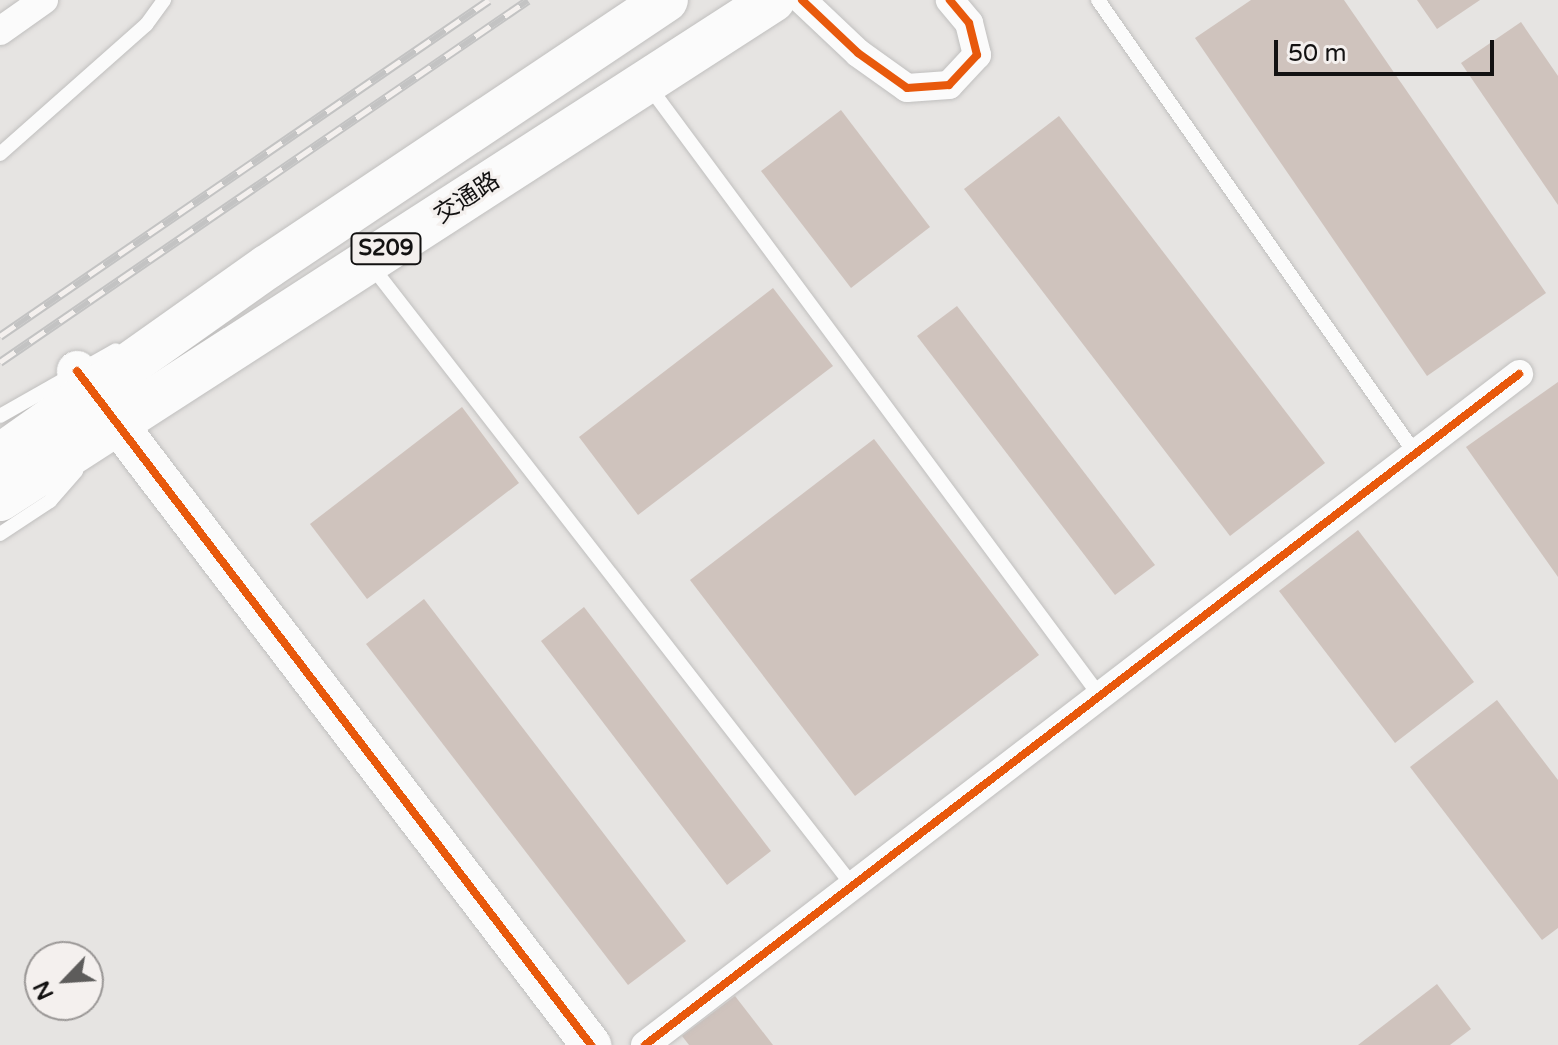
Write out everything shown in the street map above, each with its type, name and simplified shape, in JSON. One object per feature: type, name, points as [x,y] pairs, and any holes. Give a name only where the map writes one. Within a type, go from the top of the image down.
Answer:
[{"type":"main road","name":"S209","points":[[0,456],[84,380],[267,267],[666,0]]},
{"type":"main road","name":"交通路","points":[[0,499],[773,0]]},
{"type":"street","points":[[0,31],[44,0]]},
{"type":"street","points":[[802,0],[858,53],[907,88],[949,85],[977,55],[969,23],[950,0]]},
{"type":"street","points":[[645,1045],[1519,374]]},
{"type":"street","points":[[84,380],[591,1045]]},
{"type":"lane","points":[[0,154],[146,25],[164,0]]},
{"type":"lane","points":[[1098,0],[1415,453]]},
{"type":"lane","points":[[646,83],[1100,696]]},
{"type":"lane","points":[[368,262],[853,886]]},
{"type":"lane","points":[[0,416],[84,380]]},
{"type":"lane","points":[[0,534],[50,501],[117,423]]},
{"type":"building","points":[[1251,0],[1344,0],[1546,293],[1427,376],[1195,38]]},
{"type":"building","points":[[1417,0],[1480,0],[1437,29]]},
{"type":"building","points":[[1521,22],[1558,76],[1558,205],[1461,63]]},
{"type":"building","points":[[841,110],[930,227],[851,288],[761,171]]},
{"type":"building","points":[[1059,116],[1325,463],[1230,536],[964,189]]},
{"type":"building","points":[[773,288],[833,366],[638,515],[579,437]]},
{"type":"building","points":[[957,306],[1155,565],[1115,595],[917,336]]},
{"type":"building","points":[[1558,382],[1558,577],[1466,447]]},
{"type":"building","points":[[462,407],[519,483],[367,599],[310,524]]},
{"type":"building","points":[[874,439],[1039,655],[855,796],[690,580]]},
{"type":"building","points":[[1358,530],[1474,682],[1395,743],[1279,591]]},
{"type":"building","points":[[424,599],[686,941],[628,985],[366,644]]},
{"type":"building","points":[[584,607],[771,851],[727,885],[541,641]]},
{"type":"building","points":[[1497,700],[1558,780],[1558,928],[1542,940],[1410,767]]},
{"type":"building","points":[[1437,984],[1471,1029],[1450,1045],[1358,1045]]},
{"type":"building","points":[[735,996],[773,1045],[689,1045],[682,1036]]},
{"type":"railway","points":[[0,336],[489,0]]},
{"type":"railway","points":[[0,362],[528,0]]},
{"type":"cycle path","points":[[802,0],[858,53],[907,88],[949,85],[977,55],[969,23],[950,0]]},
{"type":"cycle path","points":[[77,371],[591,1045]]},
{"type":"cycle path","points":[[645,1045],[1519,374]]}]
